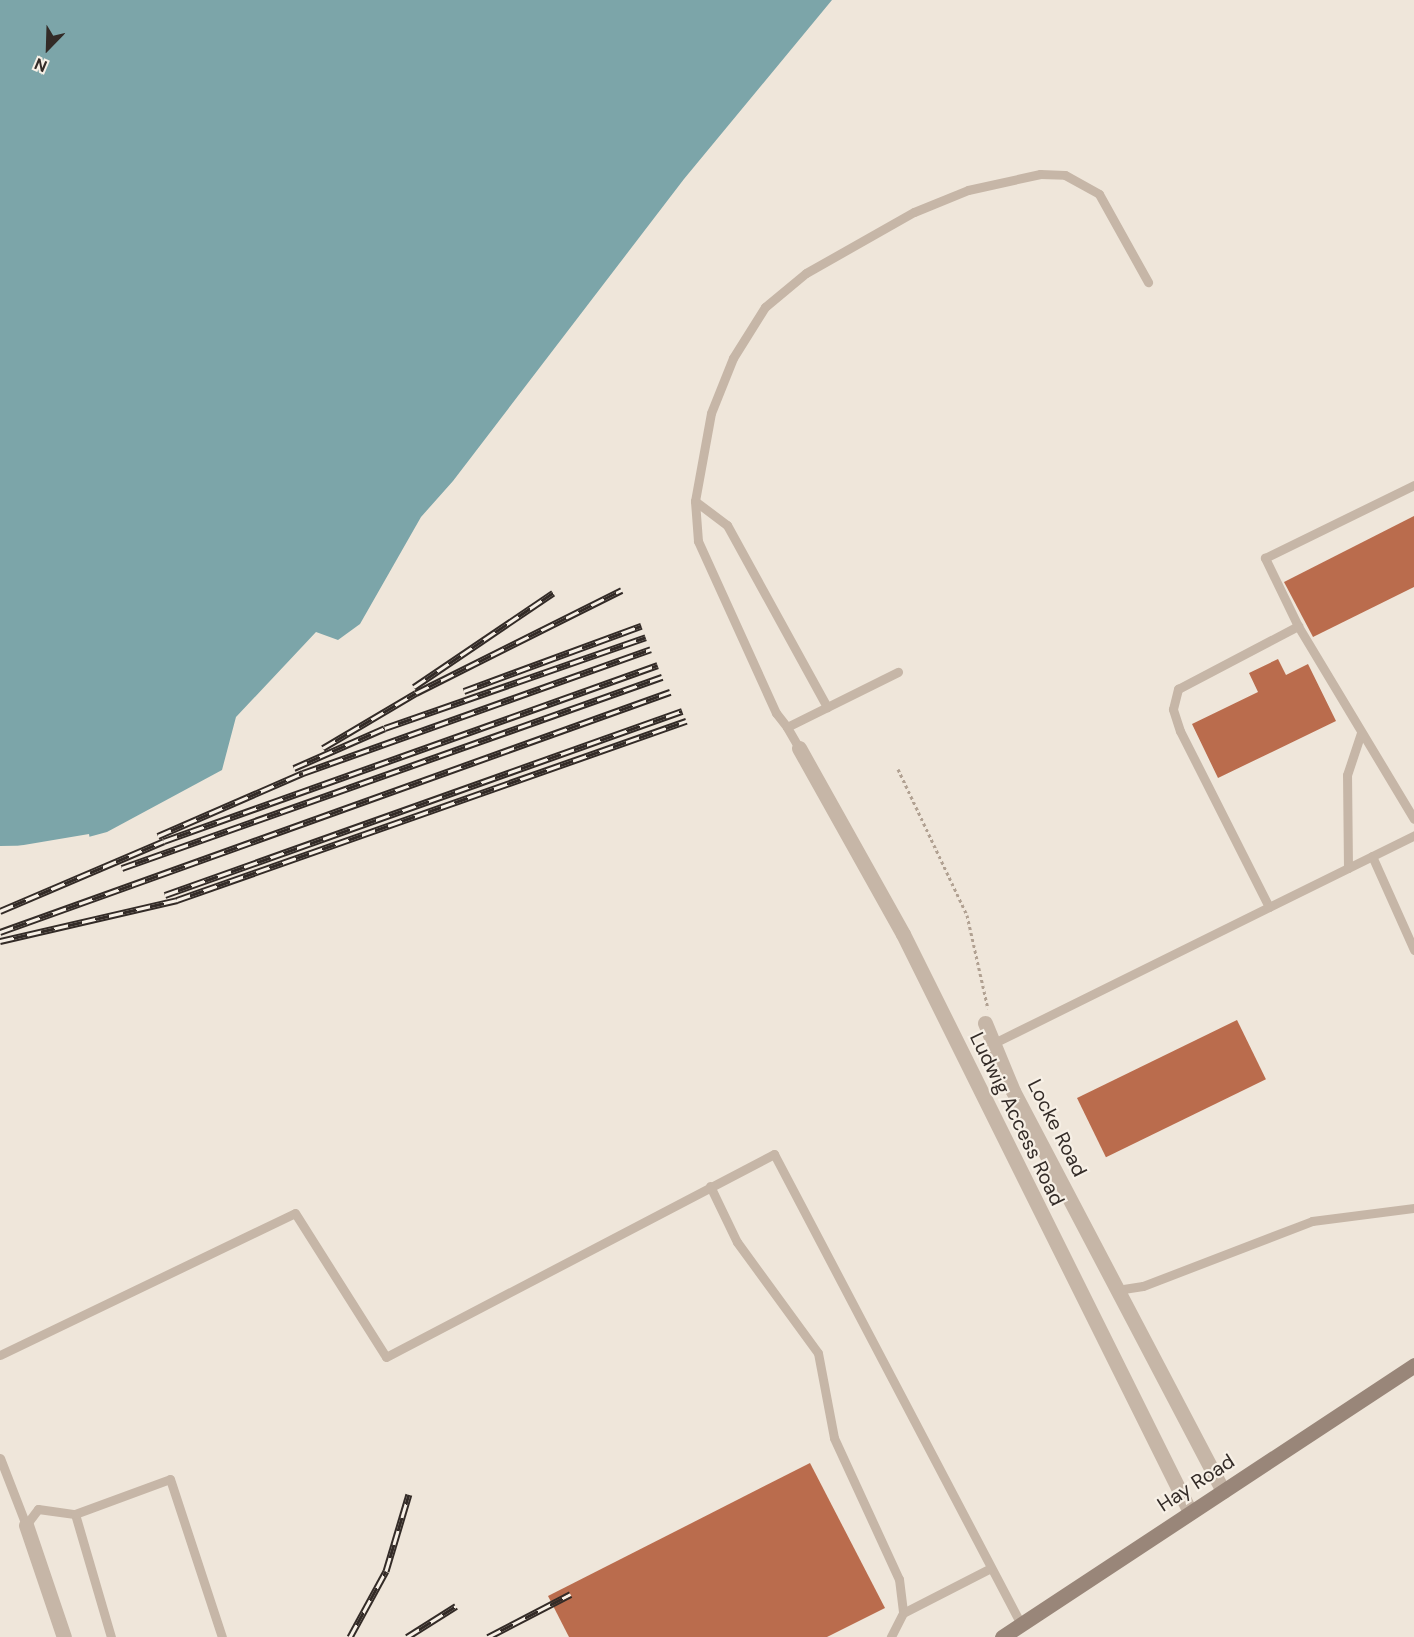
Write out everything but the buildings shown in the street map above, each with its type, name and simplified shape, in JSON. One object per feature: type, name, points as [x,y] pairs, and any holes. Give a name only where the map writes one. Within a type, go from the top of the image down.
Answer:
[{"type":"main road","name":"Hay Road","points":[[1002,1637],[1414,1365]]},
{"type":"street","name":"Ludwig Access Road","points":[[799,748],[903,934],[1190,1512]]},
{"type":"street","name":"Locke Road","points":[[986,1023],[1013,1091],[1222,1491]]},
{"type":"street","points":[[26,1525],[64,1637]]},
{"type":"lane","points":[[799,748],[776,713],[698,541],[695,501],[711,413],[733,358],[765,308],[806,273],[914,212],[968,190],[1040,174],[1065,175],[1099,194],[1148,282]]},
{"type":"lane","points":[[1414,485],[1264,558],[1298,626],[1414,819]]},
{"type":"lane","points":[[695,501],[727,525],[827,707]]},
{"type":"lane","points":[[1269,907],[1173,709],[1178,689],[1298,626]]},
{"type":"lane","points":[[787,727],[898,672]]},
{"type":"lane","points":[[1348,868],[1347,775],[1361,733]]},
{"type":"lane","points":[[994,1043],[1414,835]]},
{"type":"lane","points":[[1372,856],[1414,950]]},
{"type":"lane","points":[[0,1355],[295,1212],[386,1357],[774,1154],[989,1569],[1021,1624]]},
{"type":"lane","points":[[710,1186],[737,1242],[818,1353],[834,1438],[899,1579],[903,1613],[891,1637]]},
{"type":"lane","points":[[1117,1290],[1143,1286],[1312,1221],[1414,1208]]},
{"type":"lane","points":[[0,1458],[26,1525]]},
{"type":"lane","points":[[26,1525],[38,1509],[75,1514],[170,1479],[222,1637]]},
{"type":"lane","points":[[75,1514],[111,1637]]},
{"type":"lane","points":[[903,1613],[989,1569]]},
{"type":"path","points":[[898,769],[967,915],[988,1004],[986,1023]]},
{"type":"water","points":[[0,0],[832,0],[684,179],[453,481],[421,517],[360,624],[338,640],[316,632],[236,717],[222,770],[107,832],[59,845],[0,846]]},
{"type":"pier","points":[[89,834],[90,840],[59,848],[0,849]]},
{"type":"railway","points":[[323,748],[416,693],[622,590]]},
{"type":"railway","points":[[414,687],[553,593]]},
{"type":"railway","points":[[464,691],[641,626]]},
{"type":"railway","points":[[294,768],[385,728],[646,637]]},
{"type":"railway","points":[[158,836],[303,773],[651,649]]},
{"type":"railway","points":[[0,911],[164,841],[658,665]]},
{"type":"railway","points":[[122,868],[662,677]]},
{"type":"railway","points":[[0,932],[670,692]]},
{"type":"railway","points":[[165,895],[682,711]]},
{"type":"railway","points":[[0,941],[177,900],[686,721]]},
{"type":"railway","points":[[350,1637],[386,1571],[409,1494]]},
{"type":"railway","points":[[488,1637],[571,1594]]},
{"type":"railway","points":[[407,1637],[456,1606]]}]
